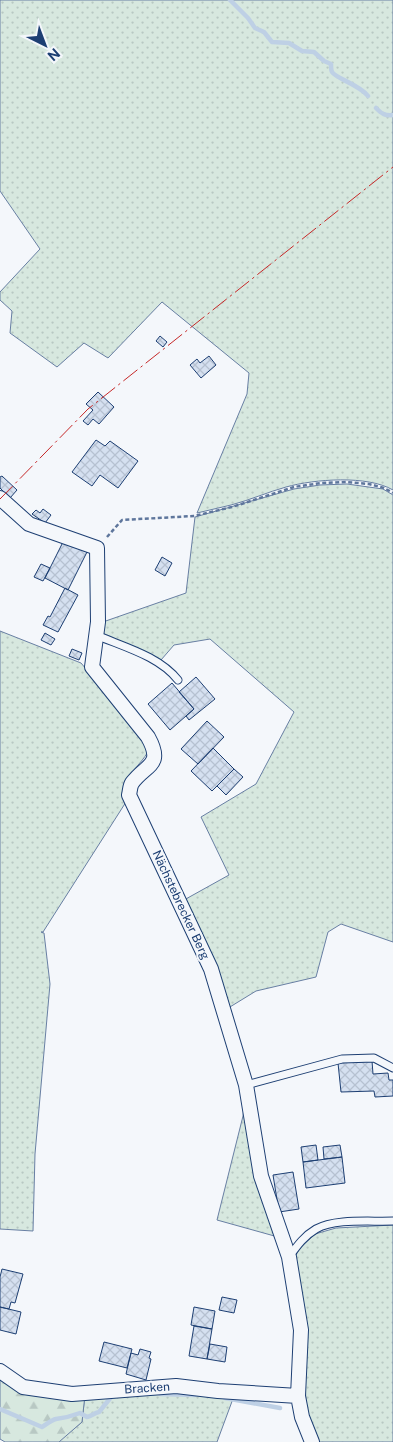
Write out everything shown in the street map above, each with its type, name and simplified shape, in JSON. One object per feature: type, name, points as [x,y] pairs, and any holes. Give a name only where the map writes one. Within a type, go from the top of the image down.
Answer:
[{"type":"street","points":[[0,498],[29,524],[97,548]]},
{"type":"street","name":"Nächstebrecker Berg","points":[[97,548],[98,622],[92,667],[148,737],[154,748],[155,756],[152,762],[132,784],[129,795],[211,969],[246,1086],[261,1176],[288,1257],[301,1330],[298,1396],[302,1417],[312,1442]]},
{"type":"street","name":"Bracken","points":[[0,1371],[23,1387],[72,1394],[176,1386],[218,1391],[298,1396]]},
{"type":"lane","points":[[96,635],[156,660],[171,670],[178,680]]},
{"type":"lane","points":[[246,1086],[342,1059],[374,1058],[393,1068]]},
{"type":"lane","points":[[288,1257],[301,1240],[317,1228],[339,1222],[393,1221]]},
{"type":"path","points":[[97,548],[122,520],[194,516],[294,487],[346,482],[369,484],[384,488],[393,493]]},
{"type":"green space","points":[[0,0],[393,0],[393,490],[369,482],[326,480],[286,487],[238,503],[197,513],[247,394],[249,373],[162,302],[108,358],[84,343],[57,367],[10,333],[12,311],[0,300],[0,292],[40,249],[0,191]]},
{"type":"green space","points":[[347,484],[383,489],[393,495],[393,942],[341,924],[328,932],[316,977],[256,991],[225,1010],[184,900],[229,875],[201,817],[256,784],[294,712],[210,639],[174,645],[161,660],[100,634],[100,623],[186,593],[195,517],[294,489],[320,485]]},
{"type":"green space","points":[[0,631],[81,663],[143,736],[149,750],[126,781],[124,794],[126,802],[43,932],[41,932],[44,933],[50,984],[35,1154],[33,1231],[0,1229]]},
{"type":"green space","points":[[245,1099],[278,1237],[217,1220],[243,1116]]},
{"type":"green space","points":[[393,1225],[393,1442],[317,1442],[306,1413],[304,1329],[293,1261],[299,1249],[315,1234],[336,1228]]},
{"type":"green space","points":[[0,1375],[85,1395],[82,1422],[59,1442],[5,1442],[0,1439]]},
{"type":"green space","points":[[139,1390],[234,1396],[217,1442],[58,1442],[82,1422],[85,1394]]},
{"type":"building","points":[[160,336],[167,342],[163,347],[156,341]]},
{"type":"building","points":[[209,356],[216,365],[201,378],[190,365],[197,359],[200,363]]},
{"type":"building","points":[[98,392],[114,407],[99,424],[93,419],[88,425],[83,421],[93,410],[86,404]]},
{"type":"building","points":[[96,440],[105,446],[110,441],[138,461],[118,488],[100,475],[92,486],[72,472]]},
{"type":"building","points":[[2,476],[17,490],[10,498],[0,488],[0,477]]},
{"type":"building","points":[[43,509],[51,515],[45,523],[32,514],[36,510],[40,513]]},
{"type":"building","points":[[64,540],[87,552],[68,590],[45,578]]},
{"type":"building","points":[[162,557],[172,563],[165,576],[155,570]]},
{"type":"building","points":[[41,564],[50,568],[43,581],[34,577]]},
{"type":"building","points":[[65,588],[78,595],[58,632],[43,625],[48,616],[50,617]]},
{"type":"building","points":[[45,633],[55,639],[51,645],[41,640]]},
{"type":"building","points":[[72,649],[82,653],[79,660],[69,656]]},
{"type":"building","points":[[196,677],[215,699],[189,720],[186,716],[194,709],[179,692]]},
{"type":"building","points":[[172,683],[194,709],[170,730],[148,704]]},
{"type":"building","points":[[207,721],[224,737],[198,764],[181,749]]},
{"type":"building","points":[[213,748],[234,769],[212,791],[191,771]]},
{"type":"building","points":[[234,769],[243,777],[226,795],[217,786]]},
{"type":"building","points":[[372,1061],[373,1074],[388,1073],[389,1080],[393,1080],[393,1096],[375,1097],[374,1091],[341,1092],[338,1063]]},
{"type":"building","points":[[316,1145],[318,1160],[303,1162],[301,1147]]},
{"type":"building","points":[[340,1145],[342,1157],[324,1159],[323,1147]]},
{"type":"building","points":[[342,1157],[345,1183],[306,1188],[303,1162]]},
{"type":"building","points":[[293,1172],[299,1209],[279,1212],[273,1175]]},
{"type":"building","points":[[2,1269],[23,1274],[15,1303],[11,1302],[9,1309],[0,1307],[0,1277]]},
{"type":"building","points":[[222,1297],[237,1300],[234,1313],[219,1310]]},
{"type":"building","points":[[0,1307],[21,1312],[16,1334],[0,1330]]},
{"type":"building","points":[[194,1307],[215,1311],[212,1329],[191,1325]]},
{"type":"building","points":[[194,1326],[212,1329],[207,1359],[189,1356]]},
{"type":"building","points":[[104,1342],[132,1349],[127,1368],[99,1361]]},
{"type":"building","points":[[210,1344],[227,1347],[225,1362],[207,1359]]},
{"type":"building","points":[[140,1349],[151,1352],[146,1380],[126,1374],[131,1353],[138,1355]]},
{"type":"waterway","points":[[230,0],[255,28],[264,32],[272,42],[289,43],[302,51],[314,52],[324,61],[331,64],[334,74],[359,88],[368,96]]},
{"type":"waterway","points":[[376,108],[384,114],[393,115]]},
{"type":"waterway","points":[[160,1394],[195,1395]]},
{"type":"waterway","points":[[0,1409],[42,1427],[54,1420],[80,1413],[87,1417],[90,1416],[99,1412],[112,1396]]},
{"type":"waterway","points":[[225,1398],[280,1408]]},
{"type":"power","points":[[0,499],[88,409],[393,167]]}]
